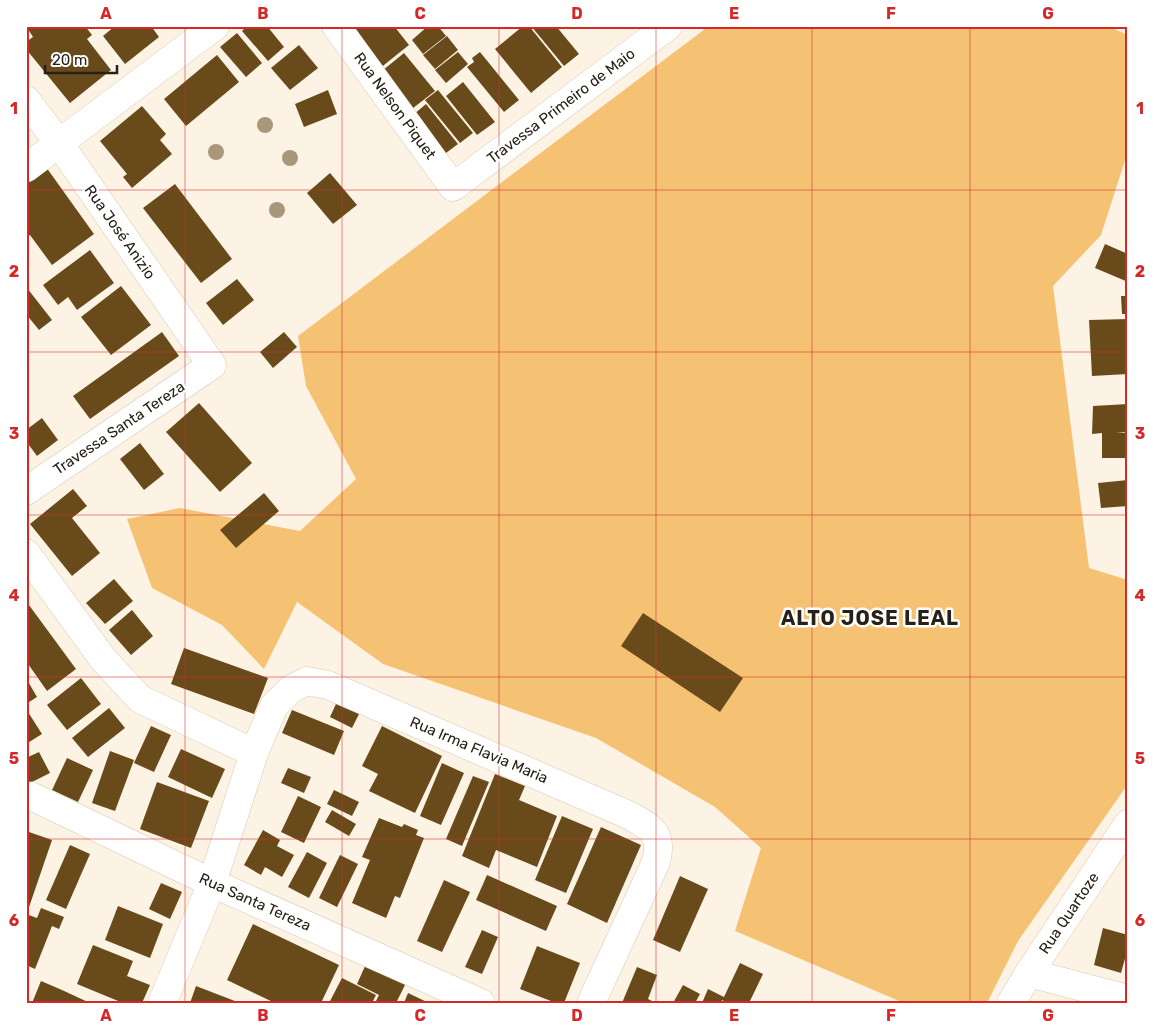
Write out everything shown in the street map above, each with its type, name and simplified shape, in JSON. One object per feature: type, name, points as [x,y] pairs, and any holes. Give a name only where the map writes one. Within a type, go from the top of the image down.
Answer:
[{"type":"street","points":[[26,168],[215,26]]},
{"type":"street","name":"Rua Nelson Piquet","points":[[336,26],[453,186]]},
{"type":"street","name":"Travessa Primeiro de Maio","points":[[453,186],[666,27]]},
{"type":"street","name":"Rua José Anizio","points":[[26,100],[59,143],[212,365]]},
{"type":"street","name":"Travessa Santa Tereza","points":[[26,491],[212,365]]},
{"type":"street","points":[[26,553],[103,659],[140,698],[254,753]]},
{"type":"street","name":"Rua Irma Flavia Maria","points":[[162,1003],[212,883],[254,753],[274,706],[291,690],[307,681],[328,685],[631,816],[650,827],[658,838],[659,850],[656,862],[591,1003]]},
{"type":"street","name":"Rua Santa Tereza","points":[[31,796],[212,883],[481,1003]]},
{"type":"street","name":"Rua Quartoze","points":[[1011,1003],[1128,824]]},
{"type":"street","points":[[1029,973],[1128,999]]},
{"type":"shaded area","points":[[709,26],[1107,26],[1128,35],[1128,151],[1101,235],[1053,286],[1089,568],[1128,580],[1128,784],[1018,941],[987,1003],[904,1003],[735,931],[761,848],[715,807],[596,738],[383,664],[297,602],[264,669],[222,625],[152,588],[127,519],[180,508],[300,531],[356,479],[306,386],[298,336]]},
{"type":"building","points":[[26,26],[85,26],[92,35],[87,39],[111,70],[70,103],[26,49],[26,42],[33,37]]},
{"type":"building","points":[[115,26],[151,26],[159,37],[125,64],[103,36]]},
{"type":"building","points":[[247,26],[267,26],[284,47],[268,61],[242,31]]},
{"type":"building","points":[[344,26],[394,26],[409,45],[379,69]]},
{"type":"building","points":[[428,26],[438,26],[446,36],[423,54],[412,40]]},
{"type":"building","points":[[523,26],[529,26],[562,67],[531,93],[495,49]]},
{"type":"building","points":[[531,26],[556,26],[579,54],[564,66]]},
{"type":"building","points":[[237,33],[262,63],[246,77],[220,47]]},
{"type":"building","points":[[447,36],[458,50],[435,69],[423,55]]},
{"type":"building","points":[[299,45],[318,68],[290,90],[271,68]]},
{"type":"building","points":[[458,52],[468,64],[446,83],[435,70]]},
{"type":"building","points":[[480,52],[519,100],[504,112],[467,67],[474,62],[472,58]]},
{"type":"building","points":[[404,53],[435,91],[408,112],[377,75]]},
{"type":"building","points":[[217,55],[239,82],[186,126],[164,99]]},
{"type":"building","points":[[463,82],[495,122],[477,135],[446,96]]},
{"type":"building","points":[[328,90],[337,114],[304,127],[295,104]]},
{"type":"building","points":[[438,90],[473,133],[460,143],[425,100]]},
{"type":"building","points":[[426,104],[458,144],[438,159],[407,120]]},
{"type":"building","points":[[142,106],[166,134],[160,140],[172,154],[132,188],[123,177],[127,174],[100,141]]},
{"type":"building","points":[[46,167],[94,234],[52,265],[30,235],[26,238],[26,181]]},
{"type":"building","points":[[330,173],[357,205],[333,224],[307,193]]},
{"type":"building","points":[[175,184],[232,259],[201,283],[143,208]]},
{"type":"building","points":[[1105,244],[1128,254],[1128,282],[1095,268]]},
{"type":"building","points":[[90,250],[114,283],[77,310],[68,297],[58,305],[43,285]]},
{"type":"building","points":[[237,279],[254,300],[223,325],[206,303]]},
{"type":"building","points":[[121,286],[151,325],[111,355],[81,317]]},
{"type":"building","points":[[27,288],[52,320],[39,330],[26,314]]},
{"type":"building","points":[[1121,296],[1128,296],[1128,314],[1122,314]]},
{"type":"building","points":[[1128,319],[1128,374],[1092,376],[1089,320]]},
{"type":"building","points":[[162,332],[179,356],[90,419],[73,396]]},
{"type":"building","points":[[284,332],[297,347],[273,368],[260,352]]},
{"type":"building","points":[[199,403],[252,463],[220,492],[166,432]]},
{"type":"building","points":[[1128,404],[1128,432],[1116,432],[1128,433],[1128,458],[1102,458],[1102,433],[1092,434],[1093,406]]},
{"type":"building","points":[[42,418],[58,440],[37,456],[26,441],[26,430]]},
{"type":"building","points":[[140,443],[164,474],[144,490],[120,459]]},
{"type":"building","points":[[1128,480],[1128,506],[1101,508],[1098,483]]},
{"type":"building","points":[[73,489],[87,506],[72,518],[100,553],[72,576],[30,524]]},
{"type":"building","points":[[264,493],[279,511],[236,548],[220,530]]},
{"type":"building","points":[[114,579],[133,601],[105,624],[86,603]]},
{"type":"building","points":[[26,601],[76,669],[47,691],[26,661]]},
{"type":"building","points":[[132,610],[153,636],[131,655],[109,630]]},
{"type":"building","points":[[643,613],[743,678],[720,712],[621,646]]},
{"type":"building","points":[[184,648],[268,678],[254,714],[171,684]]},
{"type":"building","points":[[26,678],[37,697],[26,704]]},
{"type":"building","points":[[81,678],[101,704],[67,730],[47,705]]},
{"type":"building","points":[[341,693],[364,704],[352,728],[330,717]]},
{"type":"building","points":[[109,708],[125,728],[88,757],[72,738]]},
{"type":"building","points":[[292,710],[344,731],[334,755],[282,733]]},
{"type":"building","points":[[28,712],[42,734],[26,744],[26,714]]},
{"type":"building","points":[[151,726],[171,735],[154,772],[134,763]]},
{"type":"building","points":[[382,726],[442,756],[415,813],[369,791],[378,774],[362,766]]},
{"type":"building","points":[[181,749],[225,769],[212,798],[168,777]]},
{"type":"building","points":[[110,751],[134,760],[115,811],[92,803]]},
{"type":"building","points":[[39,752],[50,773],[26,785],[26,758]]},
{"type":"building","points":[[67,758],[93,770],[78,802],[52,790]]},
{"type":"building","points":[[442,763],[464,773],[441,825],[420,816]]},
{"type":"building","points":[[288,768],[311,777],[304,793],[281,783]]},
{"type":"building","points":[[495,774],[525,786],[519,800],[557,816],[537,867],[496,850],[489,868],[462,856]]},
{"type":"building","points":[[473,776],[489,782],[462,846],[446,839]]},
{"type":"building","points":[[157,782],[209,801],[191,848],[140,829]]},
{"type":"building","points":[[334,790],[359,802],[352,816],[327,804]]},
{"type":"building","points":[[298,796],[321,807],[304,843],[281,832]]},
{"type":"building","points":[[332,810],[356,824],[349,836],[325,822]]},
{"type":"building","points":[[562,816],[593,829],[566,893],[535,880]]},
{"type":"building","points":[[379,818],[402,827],[404,824],[418,830],[416,835],[424,838],[400,898],[395,896],[386,918],[352,903],[370,860],[362,857]]},
{"type":"building","points":[[601,827],[641,845],[607,923],[567,904]]},
{"type":"building","points":[[263,830],[280,840],[277,846],[294,855],[282,877],[265,867],[261,875],[244,865]]},
{"type":"building","points":[[29,832],[52,840],[27,913],[26,840]]},
{"type":"building","points":[[70,845],[90,854],[66,909],[46,900]]},
{"type":"building","points":[[307,852],[327,863],[309,898],[288,887]]},
{"type":"building","points":[[340,855],[358,864],[337,907],[319,898]]},
{"type":"building","points":[[487,875],[557,906],[546,931],[476,900]]},
{"type":"building","points":[[680,876],[708,889],[680,952],[653,940]]},
{"type":"building","points":[[444,880],[470,892],[442,952],[417,941]]},
{"type":"building","points":[[161,883],[182,892],[170,919],[149,909]]},
{"type":"building","points":[[118,906],[163,924],[150,958],[105,940]]},
{"type":"building","points":[[41,908],[64,917],[59,929],[52,926],[35,969],[26,965],[26,914],[37,918]]},
{"type":"building","points":[[253,924],[339,965],[321,1003],[275,1003],[227,980]]},
{"type":"building","points":[[1103,928],[1128,935],[1128,948],[1121,973],[1094,965]]},
{"type":"building","points":[[482,930],[498,937],[482,974],[465,967]]},
{"type":"building","points":[[93,945],[133,961],[127,976],[150,985],[142,1003],[123,1003],[77,984]]},
{"type":"building","points":[[537,946],[580,963],[564,1003],[556,1003],[520,989]]},
{"type":"building","points":[[740,963],[763,974],[749,1003],[728,1003],[722,1000],[721,1003],[702,1003],[708,989],[724,997]]},
{"type":"building","points":[[366,964],[406,983],[396,1003],[375,1003],[379,995],[357,984]]},
{"type":"building","points":[[637,967],[657,975],[648,999],[656,1003],[622,1003]]},
{"type":"building","points":[[342,978],[376,995],[372,1003],[329,1003]]},
{"type":"building","points":[[41,981],[62,990],[90,1003],[32,1003]]},
{"type":"building","points":[[683,985],[700,994],[695,1003],[673,1003]]},
{"type":"building","points":[[196,986],[240,1003],[190,1003]]},
{"type":"building","points":[[408,993],[429,1003],[404,1003]]},
{"type":"district","name":"ALTO JOSE LEAL","points":[[870,618]]}]
